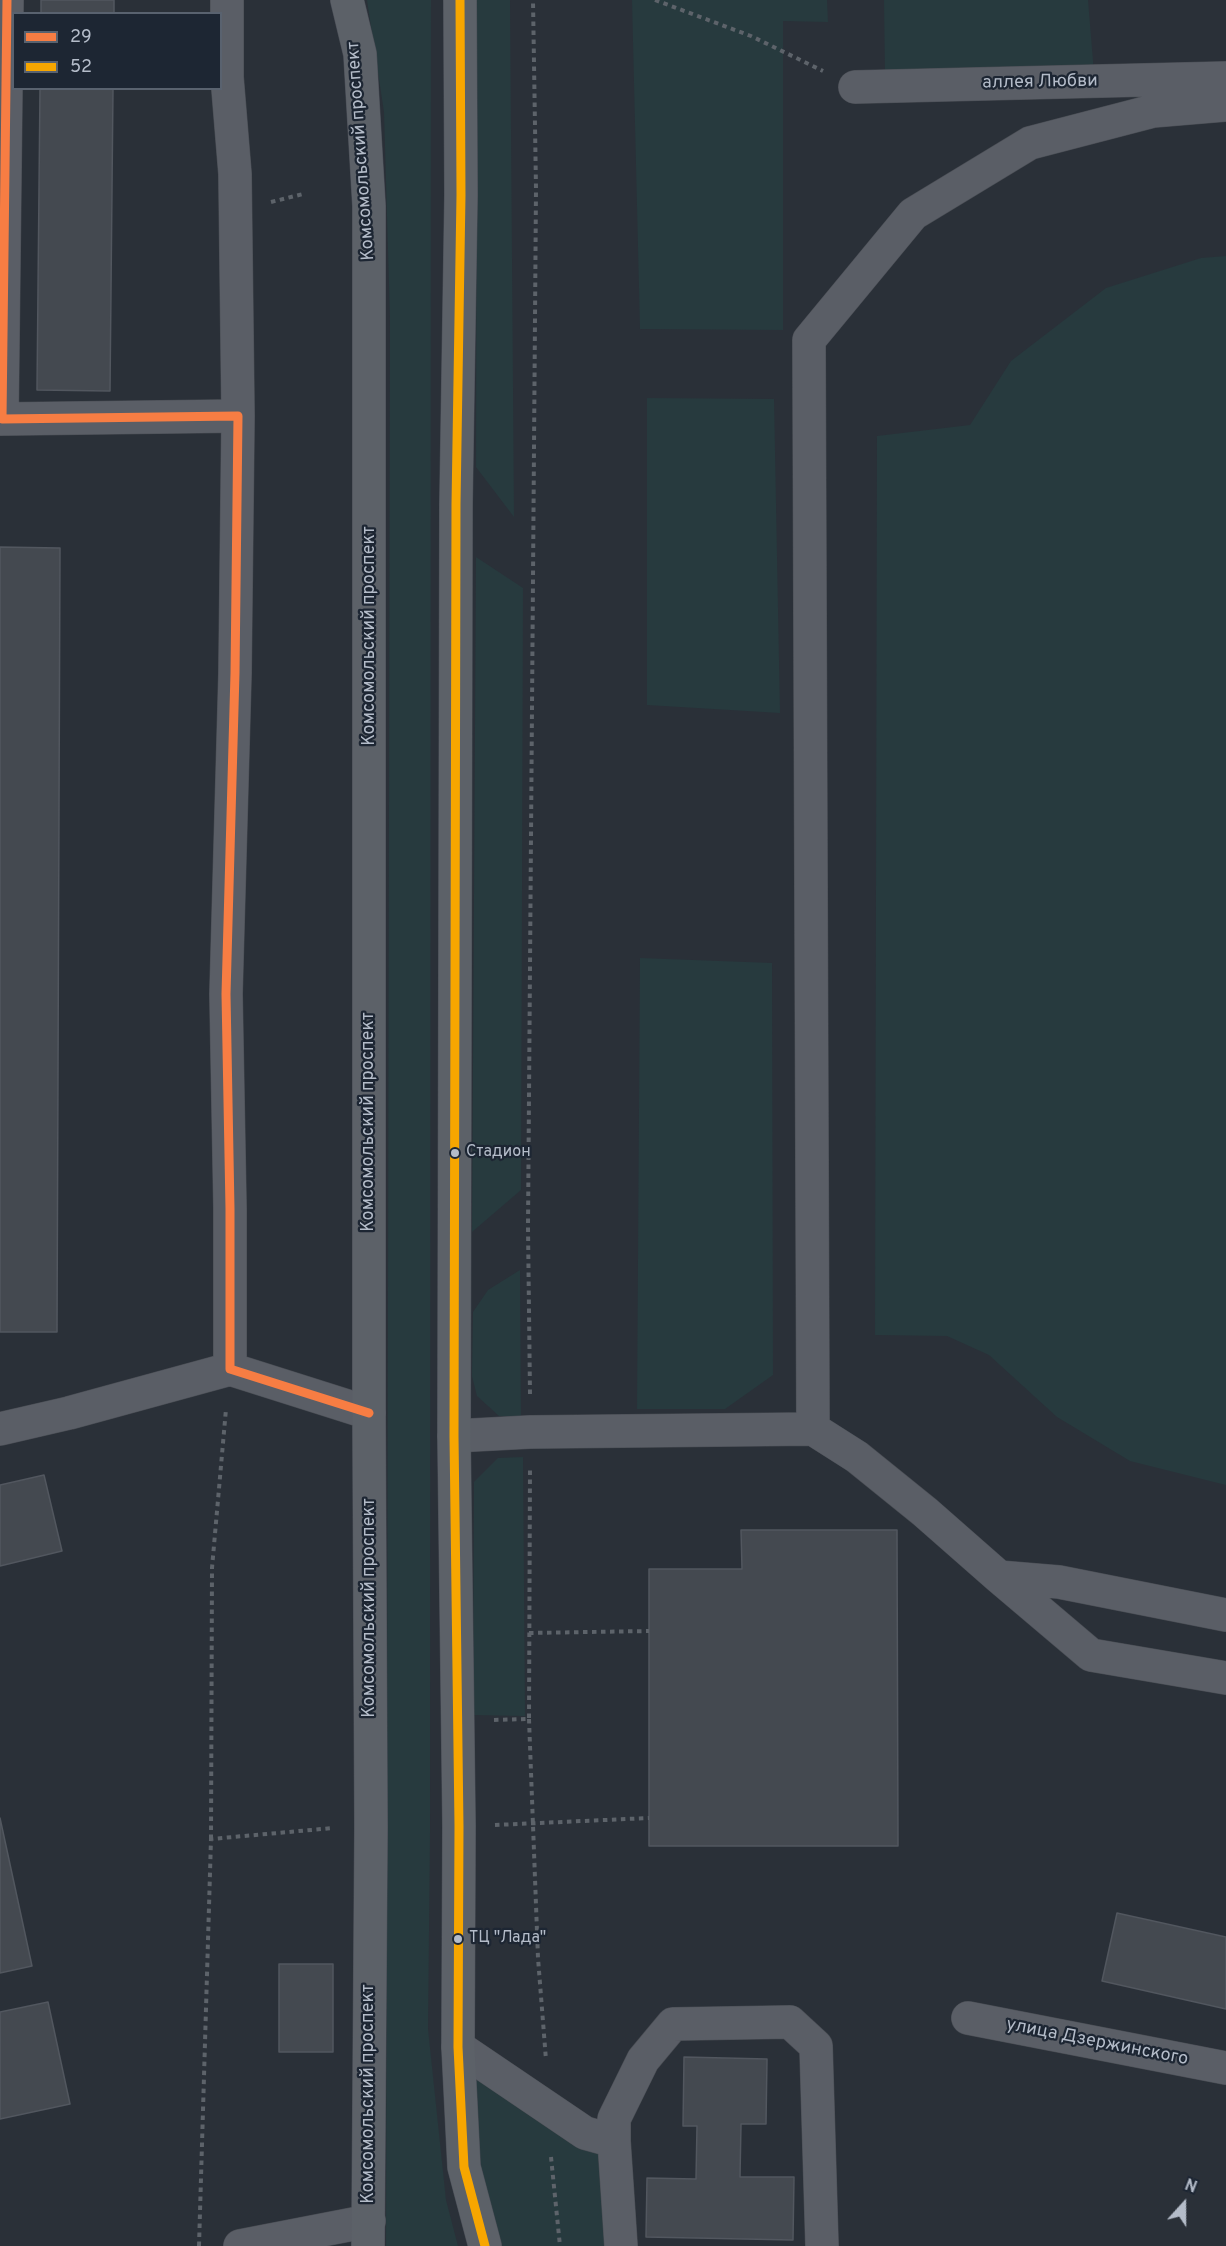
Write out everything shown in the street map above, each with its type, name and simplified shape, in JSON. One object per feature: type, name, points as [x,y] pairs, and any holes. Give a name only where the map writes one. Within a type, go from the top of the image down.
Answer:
[{"type":"main road","name":"Комсомольский проспект","points":[[347,0],[360,54],[369,206],[371,1803],[368,2234]]},
{"type":"main road","points":[[460,0],[461,195],[456,516],[454,1436],[459,1826],[458,2047],[464,2167],[485,2246]]},
{"type":"street","points":[[7,0],[1,419],[238,416]]},
{"type":"street","points":[[227,0],[227,77],[235,174],[238,416],[235,673],[226,994],[230,1369]]},
{"type":"street","name":"аллея Любви","points":[[855,87],[1226,78]]},
{"type":"street","points":[[813,1429],[809,340],[913,214],[1030,143],[1153,111],[1226,105]]},
{"type":"street","points":[[0,1429],[69,1413],[230,1369],[369,1413]]},
{"type":"street","points":[[454,1436],[530,1432],[813,1429],[857,1457],[917,1505],[1091,1655],[1226,1678]]},
{"type":"street","points":[[999,1577],[1059,1582],[1226,1615]]},
{"type":"street","name":"улица Дзержинского","points":[[968,2018],[1226,2068]]},
{"type":"street","points":[[621,2246],[614,2119],[644,2060],[673,2024],[790,2022],[816,2046],[822,2246]]},
{"type":"street","points":[[458,2047],[585,2133],[614,2141]]},
{"type":"street","points":[[240,2246],[368,2234]]},
{"type":"path","points":[[533,0],[536,200],[528,1227],[529,1719],[538,1958],[546,2070]]},
{"type":"path","points":[[655,0],[751,36],[855,87]]},
{"type":"path","points":[[200,2246],[211,1839],[212,1568],[230,1369]]},
{"type":"path","points":[[529,1633],[649,1631]]},
{"type":"path","points":[[482,1720],[529,1719]]},
{"type":"path","points":[[484,1825],[649,1818]]},
{"type":"path","points":[[211,1839],[340,1827]]},
{"type":"path","points":[[551,2154],[560,2246]]},
{"type":"green space","points":[[367,0],[431,0],[428,2029],[446,2200],[458,2246],[386,2246],[390,318],[384,112]]},
{"type":"green space","points":[[477,0],[510,0],[514,517],[476,467]]},
{"type":"green space","points":[[632,0],[827,0],[828,22],[783,21],[783,330],[640,329]]},
{"type":"green space","points":[[884,0],[1088,0],[1094,73],[885,75]]},
{"type":"green space","points":[[1226,256],[1226,1485],[1130,1461],[1057,1417],[989,1355],[947,1336],[875,1335],[877,436],[970,425],[1011,361],[1106,288],[1201,258]]},
{"type":"green space","points":[[647,398],[774,399],[780,713],[647,705]]},
{"type":"green space","points":[[476,557],[523,588],[521,1190],[472,1232]]},
{"type":"green space","points":[[640,958],[772,963],[773,1375],[725,1409],[637,1409]]},
{"type":"green space","points":[[520,1270],[521,1417],[499,1416],[477,1396],[472,1376],[473,1312],[488,1290]]},
{"type":"green space","points":[[523,1457],[525,1716],[473,1715],[474,1482],[498,1458]]},
{"type":"green space","points":[[458,2047],[614,2141],[621,2246],[485,2246]]},
{"type":"building","points":[[41,0],[114,0],[114,12],[41,12]]},
{"type":"building","points":[[40,90],[113,90],[110,391],[37,390]]},
{"type":"building","points":[[0,547],[60,548],[57,1332],[0,1332]]},
{"type":"building","points":[[44,1475],[62,1551],[0,1566],[0,1485]]},
{"type":"building","points":[[741,1530],[897,1530],[898,1846],[649,1846],[649,1569],[742,1569]]},
{"type":"building","points":[[0,1818],[32,1966],[0,1973]]},
{"type":"building","points":[[1117,1913],[1226,1937],[1226,2009],[1102,1981]]},
{"type":"building","points":[[279,1964],[333,1964],[333,2052],[279,2052]]},
{"type":"building","points":[[48,2002],[70,2104],[0,2119],[0,2012]]},
{"type":"building","points":[[684,2057],[767,2059],[766,2124],[741,2124],[740,2177],[794,2177],[793,2240],[646,2237],[647,2178],[696,2179],[697,2126],[683,2126]]},
{"type":"transit line","name":"29","points":[[7,0],[2,419],[238,416],[235,673],[226,994],[230,1369],[369,1413]]},
{"type":"transit line","name":"52","points":[[460,0],[461,195],[456,504],[454,1436],[459,1826],[458,2047],[464,2167],[485,2246]]},
{"type":"place","name":"Стадион","points":[[455,1153]]},
{"type":"place","name":"ТЦ \"Лада\"","points":[[458,1939]]}]
